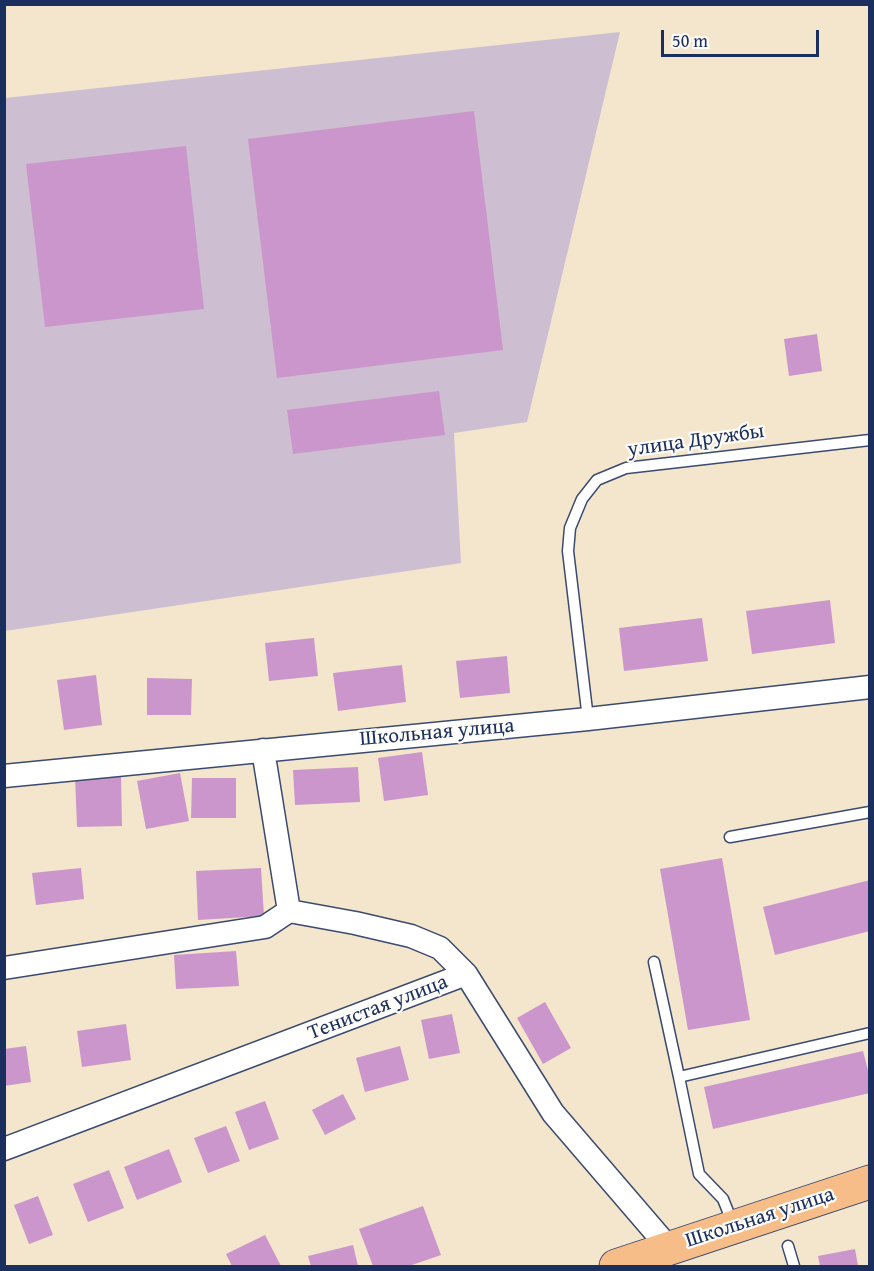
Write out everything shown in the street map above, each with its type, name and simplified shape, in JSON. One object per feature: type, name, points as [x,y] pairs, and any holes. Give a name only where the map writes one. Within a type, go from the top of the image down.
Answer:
[{"type":"main road","name":"Школьная улица","points":[[616,1266],[870,1182]]},
{"type":"street","name":"Школьная улица","points":[[4,776],[588,719],[870,687]]},
{"type":"street","points":[[263,750],[289,911]]},
{"type":"street","points":[[4,968],[265,927],[289,911],[411,936],[440,948],[466,974]]},
{"type":"street","name":"Тенистая улица","points":[[4,1149],[466,974],[553,1113],[669,1248]]},
{"type":"lane","name":"улица Дружбы","points":[[588,719],[568,551],[570,528],[582,499],[597,480],[626,468],[870,440]]},
{"type":"lane","points":[[730,837],[870,812]]},
{"type":"lane","points":[[654,962],[699,1174],[723,1199],[734,1227]]},
{"type":"lane","points":[[679,1077],[870,1033]]},
{"type":"lane","points":[[788,1246],[794,1266]]},
{"type":"shaded area","points":[[620,32],[527,422],[454,433],[461,563],[5,631],[5,98]]},
{"type":"building","points":[[474,111],[503,350],[277,378],[248,139]]},
{"type":"building","points":[[186,146],[204,309],[45,327],[26,164]]},
{"type":"building","points":[[817,334],[822,371],[789,376],[784,339]]},
{"type":"building","points":[[439,391],[445,435],[293,454],[287,410]]},
{"type":"building","points":[[830,600],[835,643],[752,654],[746,611]]},
{"type":"building","points":[[702,618],[708,661],[624,671],[619,628]]},
{"type":"building","points":[[314,638],[318,676],[269,681],[265,643]]},
{"type":"building","points":[[507,656],[510,693],[460,698],[456,661]]},
{"type":"building","points":[[402,665],[406,702],[338,711],[333,673]]},
{"type":"building","points":[[96,675],[102,725],[64,730],[57,680]]},
{"type":"building","points":[[147,678],[192,679],[191,715],[147,715]]},
{"type":"building","points":[[422,752],[428,795],[384,801],[378,758]]},
{"type":"building","points":[[358,767],[360,802],[295,805],[293,770]]},
{"type":"building","points":[[180,773],[189,821],[146,829],[137,781]]},
{"type":"building","points":[[121,776],[122,826],[77,827],[75,777]]},
{"type":"building","points":[[192,778],[236,778],[236,818],[191,818]]},
{"type":"building","points":[[722,858],[750,1020],[688,1030],[660,869]]},
{"type":"building","points":[[81,868],[84,899],[36,905],[32,873]]},
{"type":"building","points":[[261,868],[264,916],[198,920],[196,871]]},
{"type":"building","points":[[870,880],[870,931],[775,955],[763,907]]},
{"type":"building","points":[[236,951],[239,986],[176,989],[174,955]]},
{"type":"building","points":[[545,1002],[571,1048],[543,1064],[517,1018]]},
{"type":"building","points":[[452,1014],[460,1053],[429,1059],[421,1020]]},
{"type":"building","points":[[126,1024],[131,1060],[82,1067],[77,1031]]},
{"type":"building","points":[[26,1046],[31,1082],[4,1086],[4,1049]]},
{"type":"building","points":[[400,1046],[409,1080],[365,1092],[356,1058]]},
{"type":"building","points":[[863,1051],[870,1078],[870,1093],[713,1129],[704,1087]]},
{"type":"building","points":[[343,1094],[356,1119],[325,1135],[312,1110]]},
{"type":"building","points":[[265,1101],[279,1139],[249,1150],[235,1112]]},
{"type":"building","points":[[226,1126],[240,1161],[208,1173],[194,1138]]},
{"type":"building","points":[[169,1149],[182,1182],[137,1200],[124,1167]]},
{"type":"building","points":[[109,1170],[124,1208],[88,1222],[73,1184]]},
{"type":"building","points":[[38,1196],[53,1235],[29,1244],[14,1205]]},
{"type":"building","points":[[423,1206],[441,1255],[409,1266],[373,1266],[359,1229]]},
{"type":"building","points":[[265,1235],[281,1266],[232,1266],[226,1254]]},
{"type":"building","points":[[353,1245],[358,1266],[311,1266],[308,1256]]},
{"type":"building","points":[[855,1249],[858,1266],[820,1266],[818,1256]]}]
